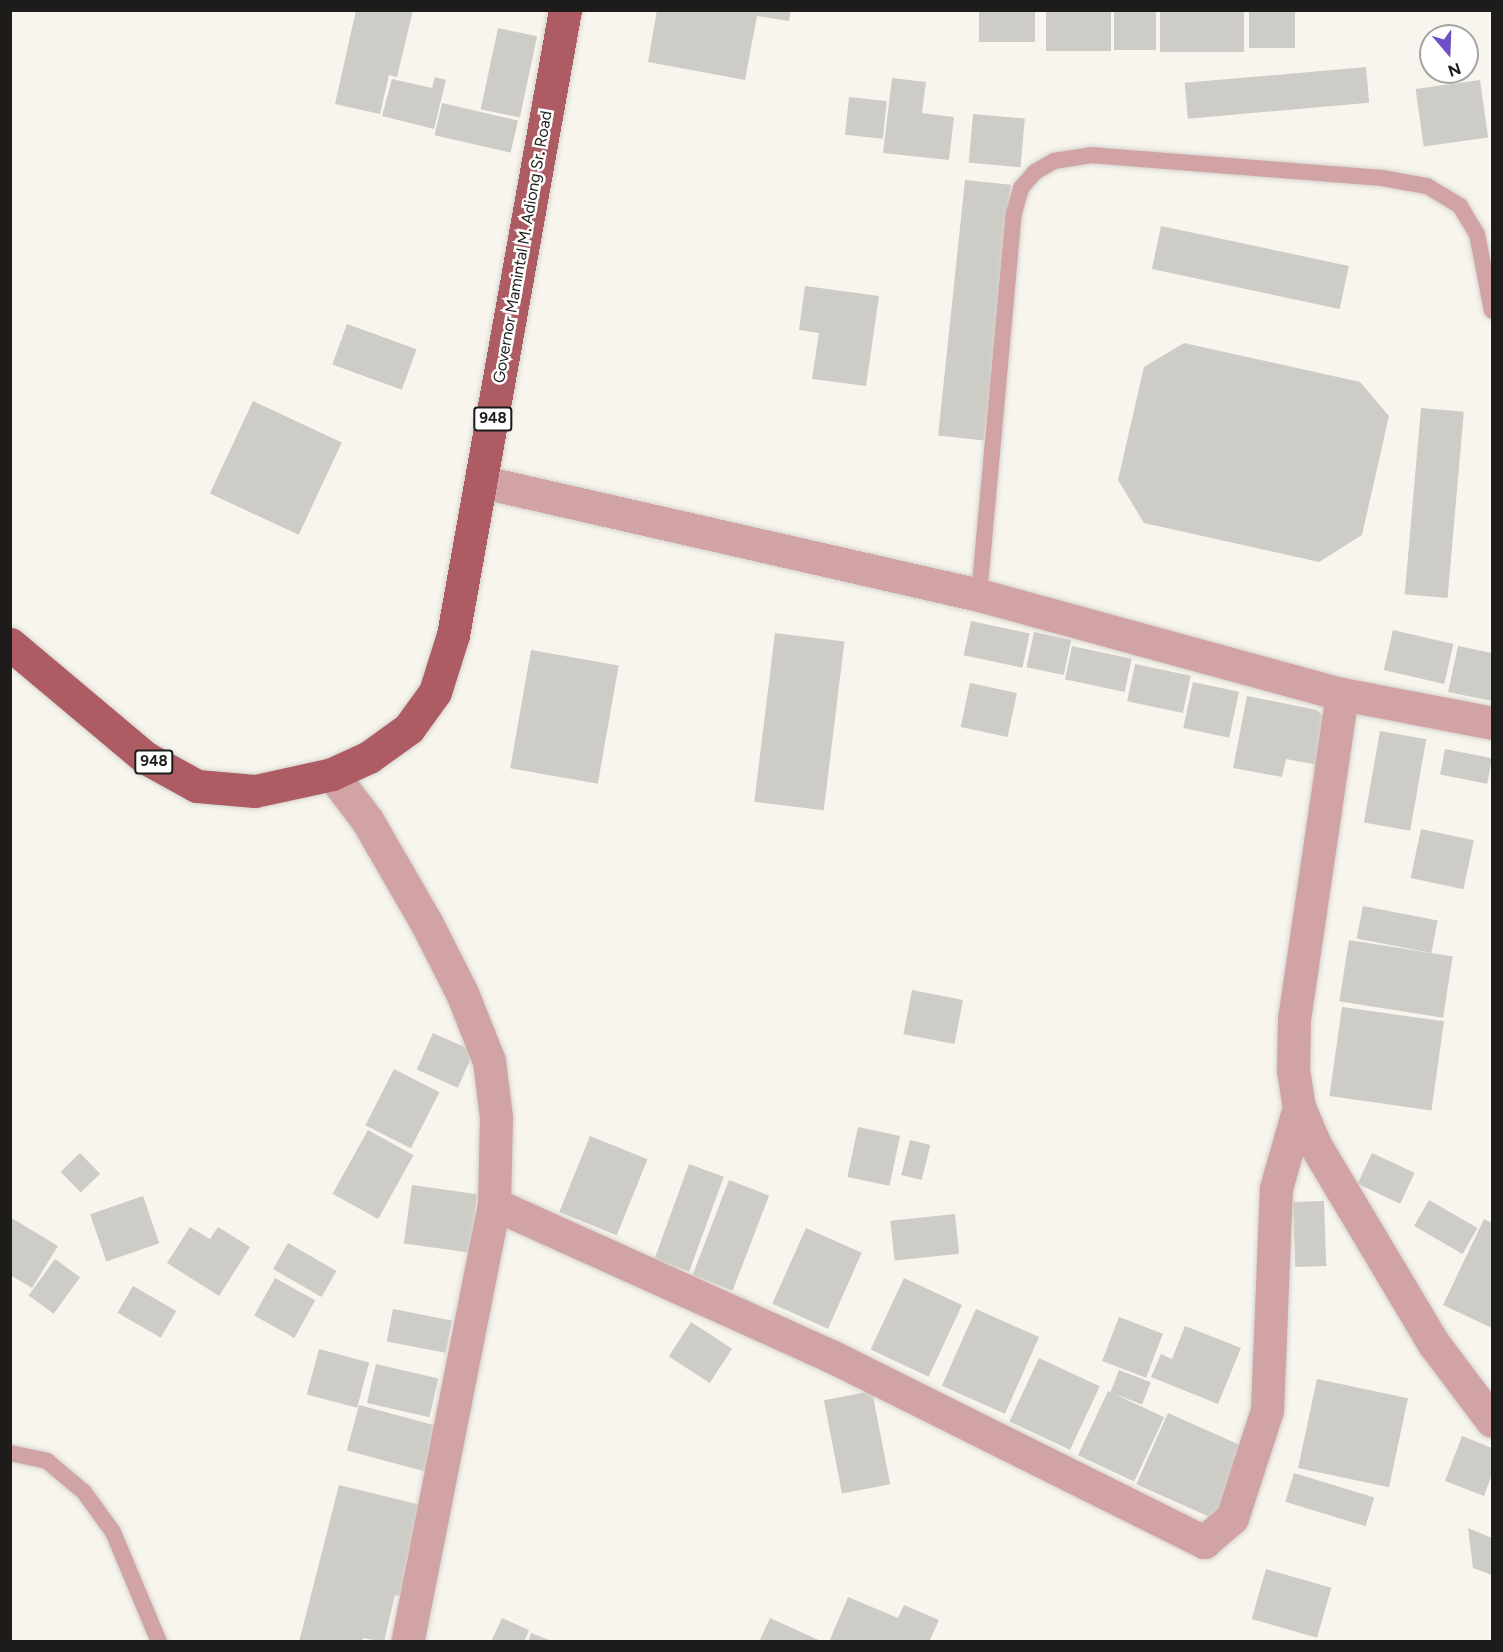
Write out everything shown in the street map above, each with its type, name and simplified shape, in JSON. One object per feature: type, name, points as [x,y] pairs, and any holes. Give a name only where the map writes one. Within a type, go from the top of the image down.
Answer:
[{"type":"main road","name":"Governor Mamintal M. Adiong Sr. Road","points":[[10,644],[146,758],[197,786],[255,791],[332,774],[369,758],[410,728],[435,692],[453,635],[483,482],[565,10]]},
{"type":"street","points":[[483,482],[979,595],[1342,694],[1492,723]]},
{"type":"street","points":[[1342,694],[1294,1019],[1293,1070],[1299,1107],[1314,1143],[1428,1334],[1492,1421]]},
{"type":"street","points":[[332,774],[367,820],[428,924],[462,993],[489,1061],[496,1117],[494,1204],[407,1641]]},
{"type":"street","points":[[494,1204],[831,1356],[1204,1542],[1232,1518],[1267,1410],[1276,1188],[1299,1107]]},
{"type":"lane","points":[[979,595],[1014,213],[1021,188],[1035,172],[1054,161],[1090,155],[1382,178],[1427,186],[1460,206],[1477,234],[1492,310]]},
{"type":"lane","points":[[10,1453],[47,1461],[84,1492],[113,1532],[159,1641]]},
{"type":"building","points":[[356,10],[413,10],[397,77],[389,75],[380,114],[335,104]]},
{"type":"building","points":[[657,10],[791,10],[789,21],[757,16],[745,80],[648,62]]},
{"type":"building","points":[[979,10],[1035,10],[1035,42],[979,42]]},
{"type":"building","points":[[1046,10],[1111,10],[1111,51],[1046,51]]},
{"type":"building","points":[[1114,10],[1156,10],[1156,50],[1114,50]]},
{"type":"building","points":[[1160,10],[1244,10],[1244,52],[1160,52]]},
{"type":"building","points":[[1249,10],[1295,10],[1295,48],[1249,48]]},
{"type":"building","points":[[498,28],[537,36],[520,118],[481,109]]},
{"type":"building","points":[[1366,67],[1369,103],[1188,119],[1185,83]]},
{"type":"building","points":[[435,77],[446,80],[434,129],[382,116],[392,79],[432,88]]},
{"type":"building","points":[[892,78],[926,82],[922,113],[954,117],[949,160],[883,153]]},
{"type":"building","points":[[1480,80],[1488,137],[1424,146],[1416,89],[1452,84],[1479,84]]},
{"type":"building","points":[[849,97],[887,101],[883,139],[845,135]]},
{"type":"building","points":[[442,103],[518,121],[511,153],[435,135]]},
{"type":"building","points":[[973,114],[1025,119],[1021,167],[969,163]]},
{"type":"building","points":[[965,180],[1011,185],[984,440],[938,436]]},
{"type":"building","points":[[1161,226],[1349,266],[1340,309],[1152,269]]},
{"type":"building","points":[[805,286],[879,296],[866,386],[812,379],[819,333],[799,330]]},
{"type":"building","points":[[347,324],[417,349],[402,390],[332,364]]},
{"type":"building","points":[[1184,343],[1360,382],[1389,416],[1362,535],[1319,562],[1144,523],[1118,480],[1144,367]]},
{"type":"building","points":[[253,401],[342,442],[299,535],[210,493]]},
{"type":"building","points":[[1421,408],[1464,412],[1448,598],[1405,594]]},
{"type":"building","points":[[971,621],[1030,633],[1022,668],[964,655]]},
{"type":"building","points":[[1393,630],[1453,644],[1444,684],[1384,670]]},
{"type":"building","points":[[1034,632],[1071,640],[1064,675],[1027,667]]},
{"type":"building","points":[[775,633],[844,642],[824,810],[754,802]]},
{"type":"building","points":[[1072,646],[1132,659],[1125,692],[1065,679]]},
{"type":"building","points":[[1458,646],[1492,653],[1492,701],[1448,692]]},
{"type":"building","points":[[531,650],[619,665],[598,784],[510,768]]},
{"type":"building","points":[[1135,664],[1191,676],[1183,713],[1127,701]]},
{"type":"building","points":[[1193,682],[1239,692],[1229,738],[1183,728]]},
{"type":"building","points":[[970,683],[1017,693],[1008,737],[961,727]]},
{"type":"building","points":[[1247,696],[1317,710],[1326,719],[1323,766],[1286,759],[1282,777],[1233,768]]},
{"type":"building","points":[[1380,731],[1426,739],[1410,831],[1364,823]]},
{"type":"building","points":[[1445,749],[1492,758],[1487,784],[1440,775]]},
{"type":"building","points":[[1421,829],[1474,840],[1463,889],[1411,878]]},
{"type":"building","points":[[1363,906],[1438,921],[1431,953],[1357,938]]},
{"type":"building","points":[[1349,940],[1453,956],[1443,1018],[1339,1001]]},
{"type":"building","points":[[912,990],[963,1000],[954,1044],[903,1034]]},
{"type":"building","points":[[1342,1007],[1444,1021],[1431,1110],[1329,1096]]},
{"type":"building","points":[[433,1033],[474,1051],[458,1088],[417,1070]]},
{"type":"building","points":[[394,1069],[439,1092],[411,1148],[365,1125]]},
{"type":"building","points":[[858,1127],[900,1136],[889,1186],[847,1177]]},
{"type":"building","points":[[368,1130],[413,1155],[378,1219],[333,1194]]},
{"type":"building","points":[[590,1136],[647,1159],[617,1235],[559,1212]]},
{"type":"building","points":[[910,1140],[930,1145],[922,1180],[901,1175]]},
{"type":"building","points":[[80,1153],[100,1174],[81,1193],[61,1172]]},
{"type":"building","points":[[1372,1153],[1415,1173],[1400,1204],[1358,1184]]},
{"type":"building","points":[[689,1164],[724,1177],[689,1272],[654,1259]]},
{"type":"building","points":[[729,1180],[769,1195],[733,1291],[692,1275]]},
{"type":"building","points":[[412,1185],[477,1194],[469,1253],[404,1243]]},
{"type":"building","points":[[143,1196],[159,1243],[106,1262],[90,1214]]},
{"type":"building","points":[[1429,1200],[1477,1228],[1462,1254],[1414,1226]]},
{"type":"building","points":[[1324,1201],[1326,1266],[1295,1267],[1293,1202]]},
{"type":"building","points":[[955,1214],[959,1254],[895,1261],[890,1221]]},
{"type":"building","points":[[10,1217],[58,1246],[32,1288],[10,1275]]},
{"type":"building","points":[[1484,1219],[1492,1223],[1492,1328],[1443,1305]]},
{"type":"building","points":[[190,1227],[210,1239],[218,1227],[250,1247],[219,1296],[167,1263]]},
{"type":"building","points":[[806,1228],[862,1253],[828,1329],[772,1304]]},
{"type":"building","points":[[288,1243],[336,1271],[321,1297],[273,1269]]},
{"type":"building","points":[[55,1259],[80,1277],[54,1314],[29,1295]]},
{"type":"building","points":[[275,1278],[315,1300],[294,1338],[254,1316]]},
{"type":"building","points":[[904,1278],[962,1305],[929,1377],[871,1350]]},
{"type":"building","points":[[133,1286],[176,1311],[161,1338],[118,1313]]},
{"type":"building","points":[[393,1309],[452,1320],[446,1353],[387,1341]]},
{"type":"building","points":[[976,1309],[1039,1337],[1005,1414],[942,1386]]},
{"type":"building","points":[[1119,1317],[1163,1334],[1146,1378],[1102,1361]]},
{"type":"building","points":[[691,1322],[732,1349],[710,1383],[669,1356]]},
{"type":"building","points":[[1185,1326],[1241,1348],[1218,1404],[1151,1377],[1161,1354],[1172,1359]]},
{"type":"building","points":[[319,1349],[369,1362],[357,1408],[307,1394]]},
{"type":"building","points":[[1039,1358],[1100,1386],[1070,1450],[1009,1421]]},
{"type":"building","points":[[376,1364],[438,1378],[429,1417],[367,1403]]},
{"type":"building","points":[[1119,1370],[1151,1382],[1142,1405],[1110,1392]]},
{"type":"building","points":[[1317,1379],[1408,1398],[1389,1487],[1298,1468]]},
{"type":"building","points":[[872,1391],[890,1484],[842,1494],[824,1400]]},
{"type":"building","points":[[1108,1391],[1164,1417],[1134,1482],[1078,1455]]},
{"type":"building","points":[[359,1405],[440,1427],[428,1472],[347,1450]]},
{"type":"building","points":[[1168,1413],[1249,1449],[1218,1520],[1136,1484]]},
{"type":"building","points":[[1462,1436],[1492,1448],[1492,1474],[1484,1496],[1445,1481]]},
{"type":"building","points":[[1294,1473],[1374,1498],[1366,1526],[1285,1502]]},
{"type":"building","points":[[339,1485],[421,1505],[406,1563],[419,1566],[411,1599],[395,1595],[384,1642],[363,1638],[362,1642],[299,1642]]},
{"type":"building","points":[[1468,1528],[1492,1538],[1492,1575],[1473,1568]]},
{"type":"building","points":[[1266,1569],[1331,1588],[1317,1638],[1252,1619]]},
{"type":"building","points":[[848,1597],[898,1618],[904,1605],[939,1620],[929,1642],[829,1642]]},
{"type":"building","points":[[502,1618],[529,1630],[524,1642],[491,1642]]},
{"type":"building","points":[[770,1618],[823,1642],[759,1642]]},
{"type":"building","points":[[531,1633],[552,1641],[552,1642],[528,1642]]}]
